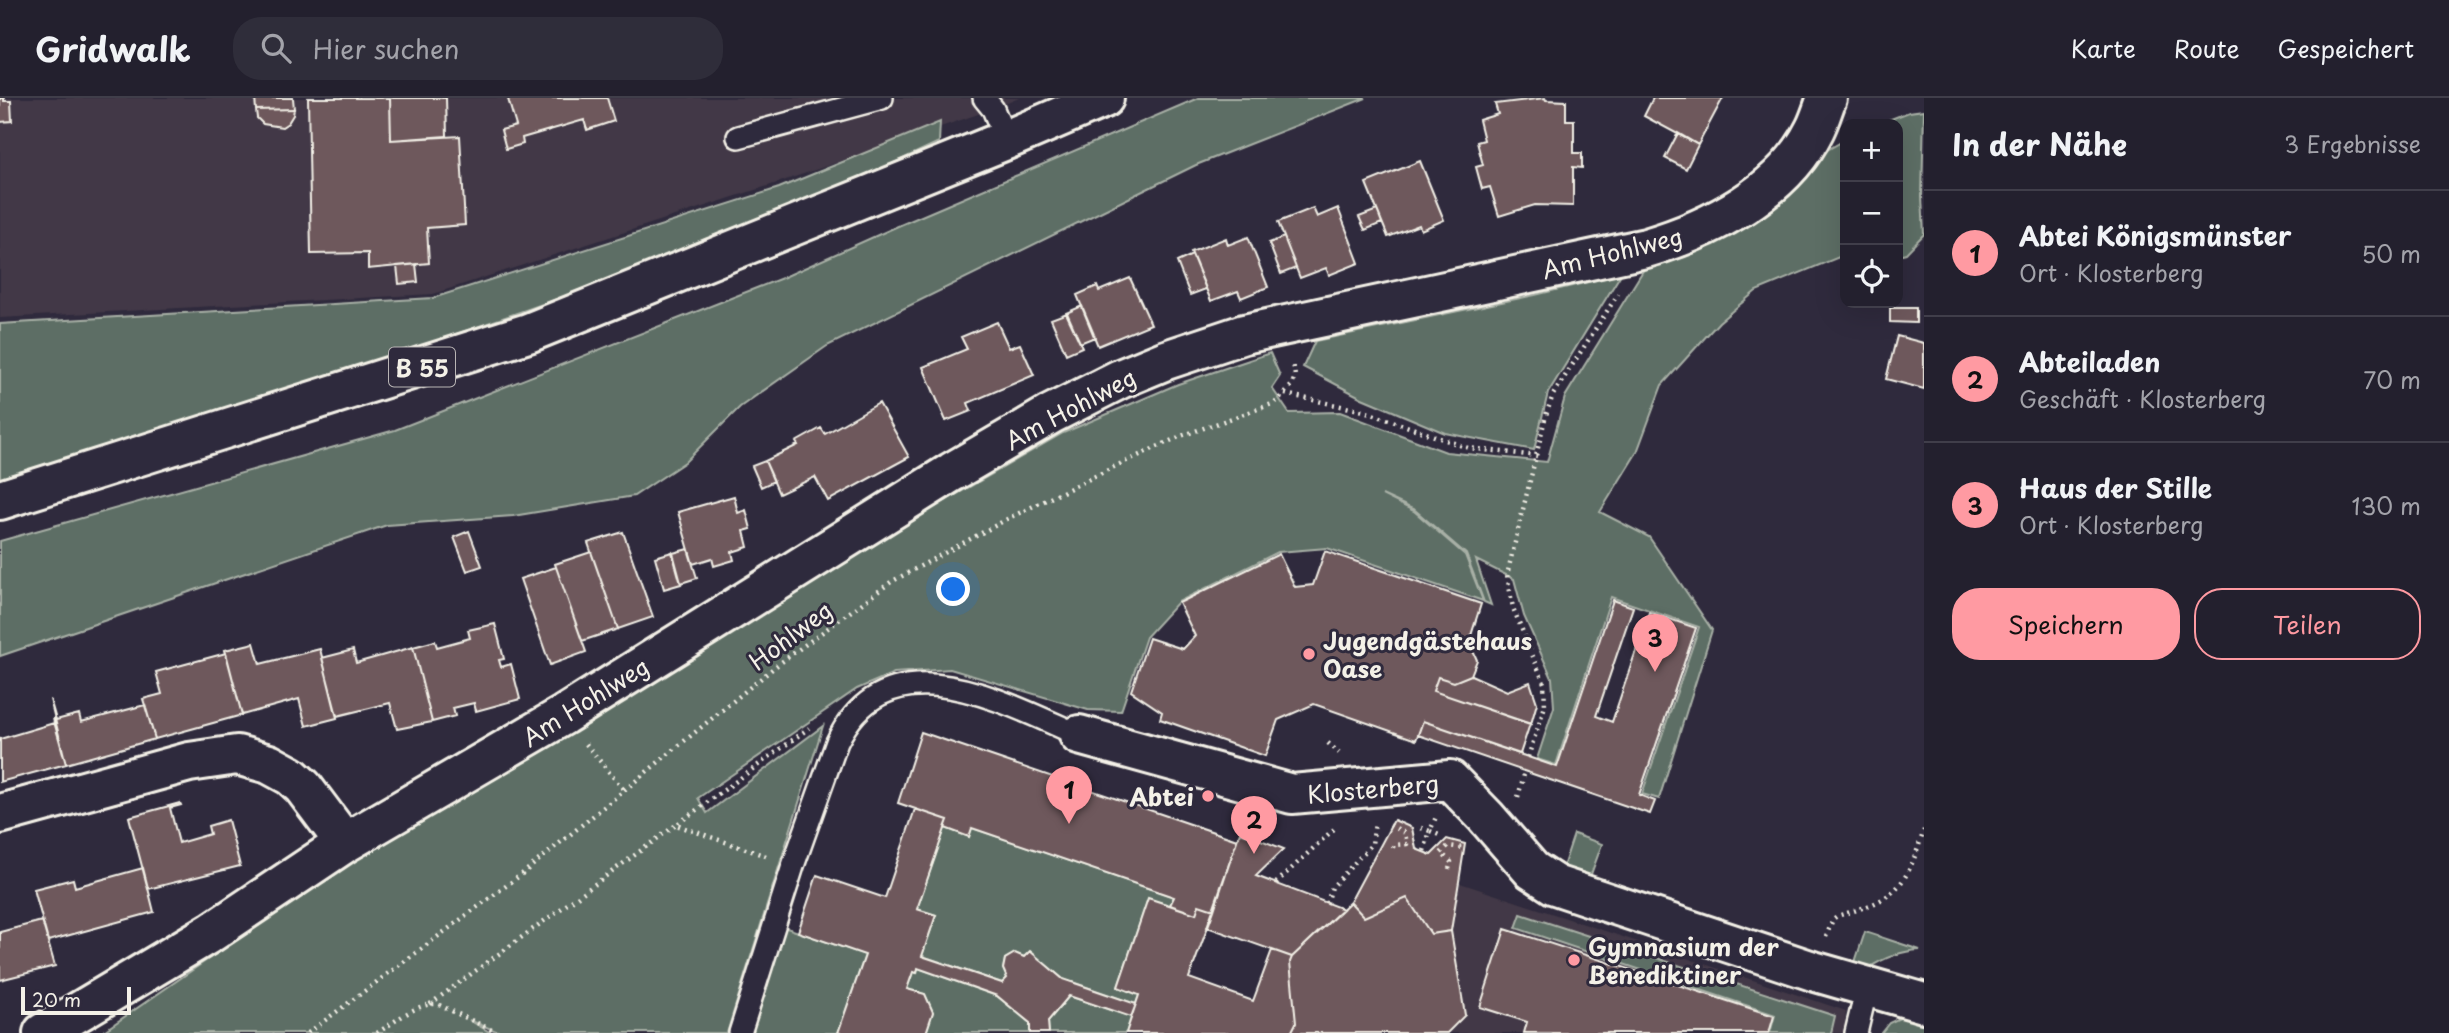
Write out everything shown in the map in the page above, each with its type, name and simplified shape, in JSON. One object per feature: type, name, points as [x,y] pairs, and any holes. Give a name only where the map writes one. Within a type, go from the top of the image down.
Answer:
[{"type":"street","name":"B 55","points":[[0,500],[528,333],[994,111],[1104,98]]},
{"type":"street","name":"Am Hohlweg","points":[[43,1033],[212,932],[345,843],[564,715],[952,472],[1051,414],[1140,370],[1244,334],[1646,248],[1706,227],[1740,208],[1790,164],[1815,129],[1827,98]]},
{"type":"street","name":"Klosterberg","points":[[1079,735],[1292,794],[1450,780],[1531,870],[1555,885],[1814,971],[1924,1003]]},
{"type":"street","points":[[0,814],[189,762],[237,755],[269,764],[291,776],[303,787],[345,843]]},
{"type":"lane","points":[[738,137],[882,98]]},
{"type":"lane","points":[[740,1033],[793,866],[837,742],[847,722],[862,707],[882,692],[905,685],[953,687],[985,695],[1079,735]]},
{"type":"lane","points":[[1856,1033],[1867,986]]},
{"type":"path","points":[[1528,757],[1545,706],[1544,683],[1513,608],[1507,575],[1553,395],[1646,248]]},
{"type":"path","points":[[1289,323],[1295,376],[1285,394],[1364,411],[1468,447],[1536,456]]},
{"type":"path","name":"Hohlweg","points":[[308,1033],[522,874],[819,632],[891,582],[1011,517],[1118,465],[1181,436],[1263,409],[1285,394]]},
{"type":"path","points":[[430,1004],[811,727]]},
{"type":"path","points":[[588,745],[623,789]]},
{"type":"path","points":[[1388,824],[1405,833],[1407,844],[1394,845],[1391,852]]},
{"type":"path","points":[[676,825],[793,866]]},
{"type":"path","points":[[1814,971],[1833,919],[1872,906],[1894,892],[1915,858],[1924,830]]},
{"type":"path","points":[[1424,851],[1430,831],[1439,835]]},
{"type":"path","points":[[1327,903],[1332,887],[1372,844]]},
{"type":"path","points":[[1276,883],[1314,846]]},
{"type":"path","points":[[1449,869],[1451,862],[1441,853],[1448,846],[1467,848]]},
{"type":"path","points":[[377,1033],[419,1007],[430,1004],[437,1004],[498,1033]]},
{"type":"shaded area","points":[[0,98],[1019,98],[777,183],[433,294],[0,318]]},
{"type":"shaded area","name":"Gymnasium der Benediktiner","points":[[1460,883],[1846,1011],[1844,1033],[1448,1033],[1465,1015],[1452,931]]},
{"type":"green space","points":[[1198,98],[1366,98],[1196,165],[827,346],[740,407],[685,462],[634,496],[513,516],[387,525],[0,656],[0,541],[395,430],[782,278]]},
{"type":"green space","points":[[1924,110],[1924,234],[1903,254],[1903,119],[1891,119]]},
{"type":"green space","points":[[940,122],[939,142],[815,200],[600,284],[324,380],[0,482],[0,324],[433,298],[779,188]]},
{"type":"green space","points":[[1840,143],[1840,257],[1756,291],[1719,322],[1662,385],[1637,452],[1600,512],[1649,537],[1712,630],[1659,799],[1642,794],[1699,627],[1611,597],[1556,765],[1537,759],[1554,707],[1552,678],[1524,616],[1514,579],[1476,560],[1491,605],[1484,602],[1466,554],[1415,510],[1382,495],[1414,511],[1465,555],[1483,601],[1327,548],[1278,552],[1178,602],[1146,637],[1121,711],[1088,710],[950,669],[894,673],[857,689],[698,798],[707,813],[823,726],[727,1033],[501,1033],[469,1020],[491,1033],[101,1033],[378,842],[787,592],[1063,433],[1178,384],[1270,353],[1280,376],[1272,388],[1289,413],[1340,412],[1446,452],[1547,462],[1565,397],[1644,269],[1708,238],[1806,162]]},
{"type":"green space","points":[[1621,274],[1548,393],[1534,450],[1445,433],[1362,398],[1303,367],[1315,341],[1535,295]]},
{"type":"green space","points":[[945,828],[969,837],[972,828],[1174,897],[1170,905],[1148,899],[1118,987],[1139,995],[1136,1004],[1063,979],[1030,951],[1024,957],[1015,953],[1005,959],[1003,969],[1007,978],[1002,983],[922,956],[936,915],[917,909]]},
{"type":"green space","points":[[1574,834],[1602,844],[1590,877],[1563,867]]},
{"type":"green space","points":[[1521,914],[1835,1016],[1831,1033],[1770,1033],[1775,1015],[1516,928]]},
{"type":"green space","points":[[781,926],[865,955],[838,1033],[750,1033]]},
{"type":"green space","points":[[1865,932],[1920,950],[1892,956],[1867,969],[1854,965]]},
{"type":"green space","points":[[918,968],[997,996],[1030,1023],[1030,1033],[926,1033],[933,1012],[925,994],[907,989],[913,972],[916,973]]},
{"type":"green space","points":[[1069,996],[1131,1017],[1126,1033],[1049,1033],[1048,1021]]},
{"type":"green space","points":[[1906,1015],[1924,1016],[1924,1033],[1881,1033],[1889,1023]]},
{"type":"building","points":[[0,98],[11,101],[12,121],[0,122]]},
{"type":"building","points":[[255,98],[293,98],[294,109],[256,110]]},
{"type":"building","points":[[308,98],[390,98],[391,140],[460,136],[465,225],[427,228],[429,263],[368,269],[368,253],[311,254]]},
{"type":"building","points":[[390,98],[446,98],[447,136],[391,140]]},
{"type":"building","points":[[607,98],[614,121],[587,130],[584,120],[522,138],[523,144],[506,149],[501,130],[516,126],[508,99]]},
{"type":"building","points":[[1545,98],[1566,101],[1566,120],[1574,120],[1574,153],[1582,153],[1582,168],[1573,167],[1573,206],[1535,205],[1499,216],[1490,187],[1482,189],[1476,167],[1483,165],[1477,142],[1484,140],[1479,120],[1498,114],[1495,104]]},
{"type":"building","points":[[1653,98],[1723,98],[1698,145],[1644,116]]},
{"type":"building","points":[[294,109],[288,123],[282,127],[263,124],[257,118],[256,110]]},
{"type":"building","points":[[1678,133],[1698,145],[1686,169],[1665,158]]},
{"type":"building","points":[[1420,161],[1444,220],[1421,230],[1419,225],[1388,237],[1366,183]]},
{"type":"building","points":[[1313,208],[1317,217],[1338,208],[1359,263],[1329,275],[1326,268],[1300,278],[1278,222]]},
{"type":"building","points":[[1377,210],[1382,223],[1365,230],[1359,217]]},
{"type":"building","points":[[1248,237],[1268,287],[1241,298],[1238,291],[1211,301],[1191,252],[1226,238],[1228,245]]},
{"type":"building","points":[[1284,237],[1296,268],[1281,274],[1269,243]]},
{"type":"building","points":[[1192,255],[1206,289],[1190,295],[1177,262]]},
{"type":"building","points":[[416,264],[418,282],[399,284],[397,266]]},
{"type":"building","points":[[1130,278],[1151,324],[1098,346],[1077,295],[1097,286],[1099,291]]},
{"type":"building","points":[[1082,306],[1095,337],[1080,343],[1066,313]]},
{"type":"building","points":[[1890,308],[1916,308],[1916,323],[1890,322]]},
{"type":"building","points":[[1067,313],[1082,347],[1066,354],[1051,319]]},
{"type":"building","points":[[997,322],[1009,348],[1020,344],[1034,375],[968,403],[971,411],[946,421],[923,367],[967,349],[961,337]]},
{"type":"building","points":[[1897,336],[1924,343],[1924,389],[1886,379]]},
{"type":"building","points":[[879,403],[909,457],[828,501],[815,477],[779,494],[765,461],[798,445],[796,442],[821,428],[825,434]]},
{"type":"building","points":[[765,461],[774,481],[761,487],[752,466]]},
{"type":"building","points":[[734,496],[738,513],[746,510],[751,529],[744,531],[748,547],[732,552],[734,560],[714,566],[712,558],[693,564],[678,512]]},
{"type":"building","points":[[469,531],[482,566],[467,571],[454,537]]},
{"type":"building","points":[[623,532],[653,617],[618,629],[588,543]]},
{"type":"building","points":[[688,549],[697,578],[681,583],[673,553]]},
{"type":"building","name":"Jugendgästehaus Oase","points":[[1325,551],[1481,604],[1469,642],[1477,660],[1471,675],[1454,682],[1438,677],[1433,691],[1530,724],[1520,754],[1423,721],[1416,740],[1314,704],[1278,720],[1265,756],[1160,719],[1162,712],[1131,691],[1149,638],[1183,649],[1195,636],[1179,603],[1279,554],[1295,587],[1313,585]]},
{"type":"building","points":[[591,552],[618,629],[582,641],[555,564]]},
{"type":"building","points":[[672,552],[681,584],[664,589],[655,557]]},
{"type":"building","points":[[556,567],[586,652],[550,665],[520,579]]},
{"type":"building","points":[[1613,600],[1633,607],[1596,716],[1612,722],[1649,612],[1696,628],[1639,795],[1655,801],[1650,814],[1418,735],[1423,721],[1557,767]]},
{"type":"building","points":[[495,624],[504,659],[499,660],[501,667],[511,664],[520,699],[476,711],[474,703],[453,708],[455,716],[432,722],[413,647],[435,641],[437,647],[470,638],[468,630]]},
{"type":"building","points":[[254,643],[260,664],[320,649],[337,718],[306,726],[299,699],[242,715],[225,650]]},
{"type":"building","points":[[413,647],[432,722],[397,729],[390,703],[337,716],[322,658],[353,650],[356,663]]},
{"type":"building","points":[[226,653],[242,715],[155,739],[143,699],[162,694],[156,672]]},
{"type":"building","points":[[1471,675],[1507,691],[1530,682],[1537,703],[1531,724],[1433,691],[1438,677],[1454,682]]},
{"type":"building","points":[[50,699],[56,720],[79,714],[81,722],[145,705],[155,739],[66,764]]},
{"type":"building","points":[[53,718],[66,764],[0,782],[0,739],[54,723]]},
{"type":"building","points":[[921,732],[1237,840],[1214,910],[1199,905],[1196,914],[1170,905],[1174,897],[972,828],[969,837],[945,828],[948,820],[898,803]]},
{"type":"building","points":[[180,803],[181,805],[170,808],[179,843],[210,834],[208,826],[228,820],[240,866],[148,889],[129,817]]},
{"type":"building","points":[[915,809],[948,820],[917,909],[936,915],[922,956],[1002,983],[1007,978],[1003,969],[1005,959],[1015,953],[1024,957],[1030,951],[1063,979],[1136,1004],[1131,1017],[1069,996],[1048,1021],[1049,1033],[1030,1033],[1030,1023],[997,996],[918,968],[917,973],[913,972],[907,989],[925,994],[933,1012],[926,1033],[838,1033],[865,955],[798,932],[817,875],[885,898]]},
{"type":"building","points":[[1394,820],[1412,828],[1416,849],[1431,855],[1447,839],[1465,844],[1451,931],[1431,934],[1407,898],[1364,917],[1350,902]]},
{"type":"building","points":[[1240,832],[1284,849],[1256,876],[1343,909],[1292,957],[1207,927]]},
{"type":"building","points":[[143,868],[154,912],[48,941],[34,889],[73,879],[75,887]]},
{"type":"building","points":[[1148,898],[1196,914],[1199,905],[1214,910],[1189,978],[1253,1001],[1272,950],[1292,957],[1290,962],[1296,1023],[1291,1033],[1126,1033],[1139,995],[1118,987]]},
{"type":"building","points":[[1407,898],[1431,934],[1451,931],[1465,1015],[1447,1033],[1291,1033],[1296,1023],[1290,962],[1292,957],[1350,902],[1364,917]]},
{"type":"building","points":[[42,921],[55,966],[0,980],[0,932]]},
{"type":"building","points":[[1505,929],[1774,1016],[1769,1033],[1524,1033],[1527,1022],[1480,1007]]},
{"type":"place","name":"Jugendgästehaus Oase","points":[[1309,654]]},
{"type":"place","name":"Haus der Stille","points":[[1655,672]]},
{"type":"place","name":"Abtei","points":[[1208,796]]},
{"type":"place","name":"Abtei Königsmünster","points":[[1069,824]]},
{"type":"place","name":"Abteiladen","points":[[1254,854]]},
{"type":"place","name":"Gymnasium der Benediktiner","points":[[1574,960]]}]
